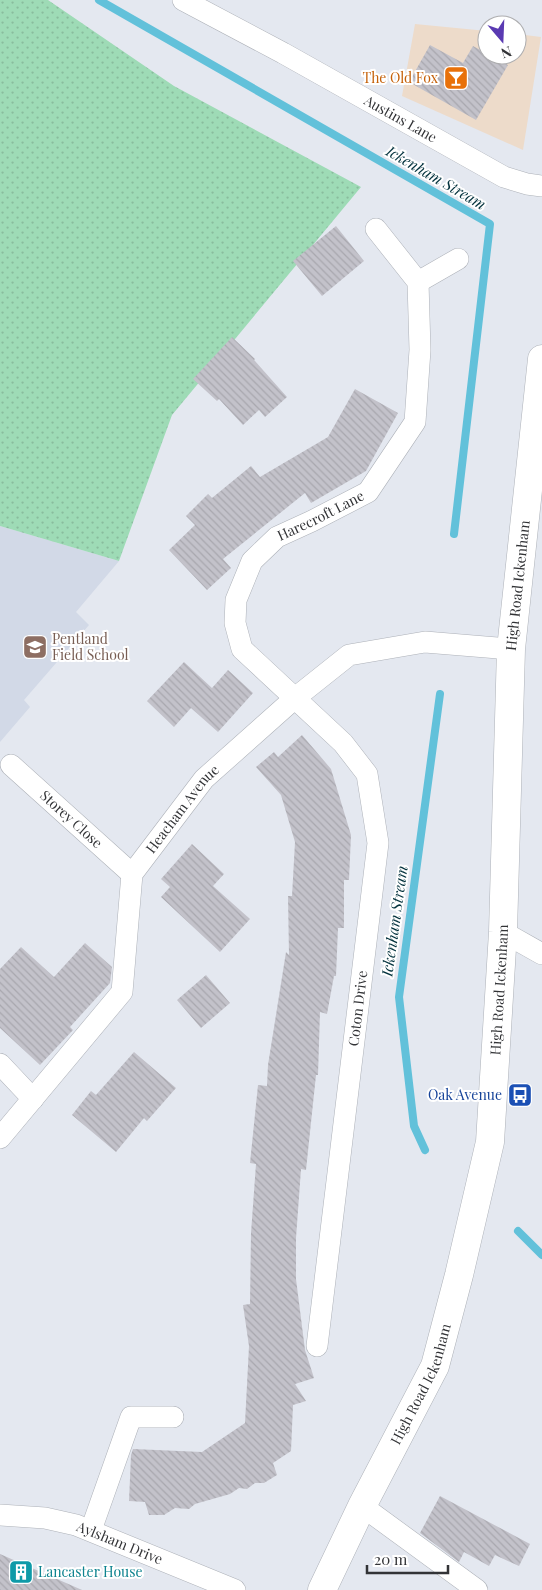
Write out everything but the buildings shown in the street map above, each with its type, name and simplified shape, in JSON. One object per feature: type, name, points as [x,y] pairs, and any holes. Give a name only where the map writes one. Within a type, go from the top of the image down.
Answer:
[{"type":"main road","name":"High Road Ickenham","points":[[322,1590],[362,1506],[435,1366],[459,1275],[490,1142],[503,932],[511,648],[537,449],[542,359]]},
{"type":"street","name":"Austins Lane","points":[[183,0],[283,53],[504,177],[527,184],[542,186]]},
{"type":"street","points":[[376,229],[418,282],[458,259]]},
{"type":"street","name":"Harecroft Lane","points":[[295,698],[242,649],[235,624],[236,600],[252,561],[277,537],[312,522],[368,492],[415,422],[420,350],[418,282]]},
{"type":"street","name":"Heacham Avenue","points":[[132,874],[204,779],[295,698],[349,655],[425,642],[511,648]]},
{"type":"street","name":"Coton Drive","points":[[295,698],[343,743],[367,774],[378,843],[317,1346]]},
{"type":"street","name":"Storey Close","points":[[10,765],[132,874]]},
{"type":"street","points":[[0,1138],[122,992],[132,874]]},
{"type":"street","points":[[503,932],[542,954]]},
{"type":"street","points":[[0,1064],[33,1099]]},
{"type":"street","points":[[91,1530],[130,1417],[173,1417]]},
{"type":"street","points":[[362,1506],[477,1590]]},
{"type":"street","name":"Aylsham Drive","points":[[0,1515],[52,1520],[91,1530],[234,1590]]},
{"type":"shaded area","points":[[415,24],[477,30],[477,65],[527,65],[527,35],[541,37],[523,150],[402,96]]},
{"type":"shaded area","name":"Pentland Field School","points":[[0,526],[119,561],[76,612],[89,625],[24,700],[30,707],[0,742]]},
{"type":"green space","points":[[0,0],[48,0],[174,86],[361,187],[172,415],[119,561],[0,526]]},
{"type":"waterway","name":"Ickenham Stream","points":[[99,0],[490,224],[454,534]]},
{"type":"waterway","name":"Ickenham Stream","points":[[425,1150],[414,1126],[399,997],[440,694]]},
{"type":"waterway","name":"Ickenham Stream","points":[[518,1231],[542,1255]]},
{"type":"place","name":"The Old Fox","points":[[456,78]]},
{"type":"place","name":"Pentland Field School","points":[[35,647]]},
{"type":"place","name":"Oak Avenue","points":[[520,1095]]},
{"type":"place","name":"Lancaster House","points":[[21,1572]]}]
